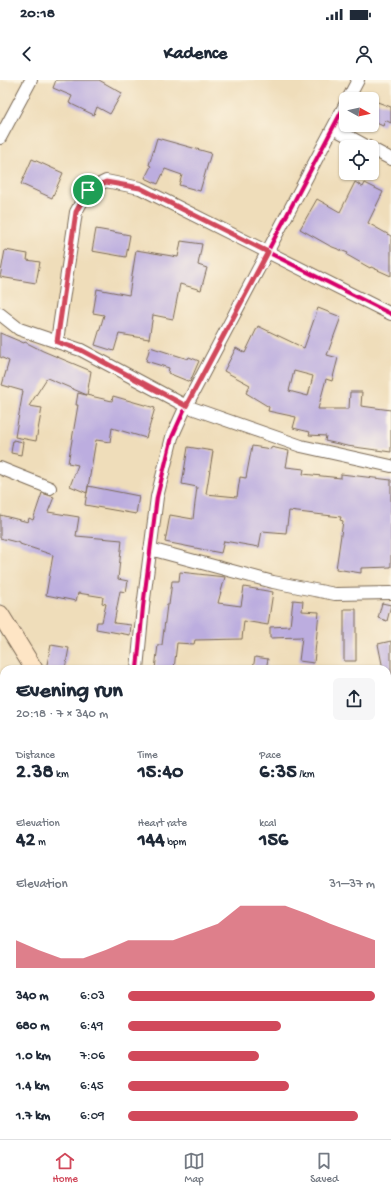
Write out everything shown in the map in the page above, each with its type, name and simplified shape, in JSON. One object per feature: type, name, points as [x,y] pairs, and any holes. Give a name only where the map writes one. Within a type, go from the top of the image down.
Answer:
[{"type":"main road","points":[[0,614],[32,665]]},
{"type":"main road","points":[[0,633],[20,665]]},
{"type":"street","points":[[0,138],[31,80]]},
{"type":"street","points":[[352,92],[358,80]]},
{"type":"street","points":[[137,665],[157,496],[172,437],[186,406],[339,117]]},
{"type":"street","points":[[333,128],[355,140]]},
{"type":"street","points":[[379,153],[391,159]]},
{"type":"street","points":[[57,342],[76,212],[88,190],[106,182],[140,188],[391,314]]},
{"type":"street","points":[[2,318],[19,329],[81,350],[186,406],[301,446],[391,466]]},
{"type":"street","points":[[0,468],[50,488]]},
{"type":"street","points":[[150,550],[273,582],[335,594],[391,594]]},
{"type":"building","points":[[56,80],[99,80],[122,93],[110,114],[97,107],[94,115],[69,103],[72,96],[53,88]]},
{"type":"building","points":[[379,103],[391,107],[391,123],[385,120],[383,126],[379,124]]},
{"type":"building","points":[[157,138],[211,153],[200,191],[179,185],[182,175],[165,169],[158,184],[145,178],[151,166],[149,165]]},
{"type":"building","points":[[32,159],[63,173],[52,198],[21,184]]},
{"type":"building","points":[[355,182],[363,187],[365,183],[383,192],[368,223],[391,236],[391,276],[371,267],[370,268],[347,255],[348,253],[330,246],[300,229],[317,199],[340,212]]},
{"type":"building","points":[[96,229],[130,235],[126,257],[92,251]]},
{"type":"building","points":[[181,241],[202,244],[198,265],[207,268],[201,290],[180,284],[173,319],[153,315],[149,339],[119,334],[114,351],[95,345],[104,315],[93,313],[97,289],[129,295],[136,250],[178,257]]},
{"type":"building","points":[[5,250],[28,254],[27,260],[40,262],[36,283],[0,277]]},
{"type":"building","points":[[318,308],[341,317],[327,355],[338,358],[332,381],[326,379],[318,409],[349,409],[350,392],[362,392],[361,406],[391,410],[391,452],[347,446],[325,441],[326,436],[309,435],[310,432],[293,428],[296,417],[268,411],[269,407],[246,393],[250,385],[224,371],[236,348],[245,353],[258,326],[304,348]],"holes":[[[294,371],[313,376],[308,396],[289,391]]]},
{"type":"building","points":[[0,333],[24,343],[25,342],[91,371],[87,395],[47,378],[29,406],[42,408],[36,441],[15,437],[23,391],[2,385],[9,361],[0,357]]},
{"type":"building","points":[[150,347],[199,361],[190,382],[168,373],[169,368],[146,361]]},
{"type":"building","points":[[78,393],[112,401],[113,396],[155,408],[146,438],[112,428],[110,442],[96,440],[87,493],[70,486],[78,465],[68,463],[78,405],[76,405]]},
{"type":"building","points":[[13,440],[23,442],[21,455],[11,453]]},
{"type":"building","points":[[252,446],[271,449],[271,447],[289,451],[286,467],[304,469],[303,474],[341,478],[341,474],[391,480],[391,567],[361,568],[361,573],[336,569],[343,521],[340,520],[341,517],[289,511],[286,533],[262,531],[259,547],[224,541],[221,553],[165,542],[170,515],[193,519],[197,487],[182,484],[188,447],[213,451],[206,494],[237,497],[240,477],[246,478]]},
{"type":"building","points":[[88,486],[139,496],[136,514],[85,505]]},
{"type":"building","points":[[42,493],[54,497],[48,512],[79,517],[76,536],[122,540],[118,579],[128,581],[126,592],[120,591],[114,623],[131,625],[130,635],[96,629],[97,622],[102,622],[106,604],[102,603],[103,597],[78,593],[76,601],[46,595],[53,555],[20,543],[0,538],[0,515],[28,522],[29,518],[33,520]]},
{"type":"building","points":[[180,572],[225,577],[218,603],[241,606],[244,587],[273,592],[268,625],[244,621],[242,639],[195,640],[194,644],[177,643],[174,665],[156,665],[158,645],[162,645],[167,605],[169,605],[172,581],[179,581]]},
{"type":"building","points":[[293,600],[303,601],[302,611],[319,612],[314,663],[299,661],[302,637],[270,638],[270,627],[290,626]]},
{"type":"building","points":[[382,603],[391,605],[387,621],[378,618]]},
{"type":"building","points":[[344,609],[356,609],[356,661],[344,661]]},
{"type":"building","points":[[391,641],[391,665],[382,665],[378,644]]},
{"type":"building","points":[[51,645],[69,648],[66,665],[47,665]]},
{"type":"building","points":[[255,657],[268,659],[267,665],[254,665]]},
{"type":"cycle path","points":[[137,665],[157,497],[172,437],[186,406],[339,116]]},
{"type":"cycle path","points":[[57,341],[76,212],[88,190],[106,181],[140,188],[391,314]]},
{"type":"route","points":[[106,182],[140,188],[268,252],[186,406],[81,350],[57,342],[76,212],[88,190],[106,182]]}]
